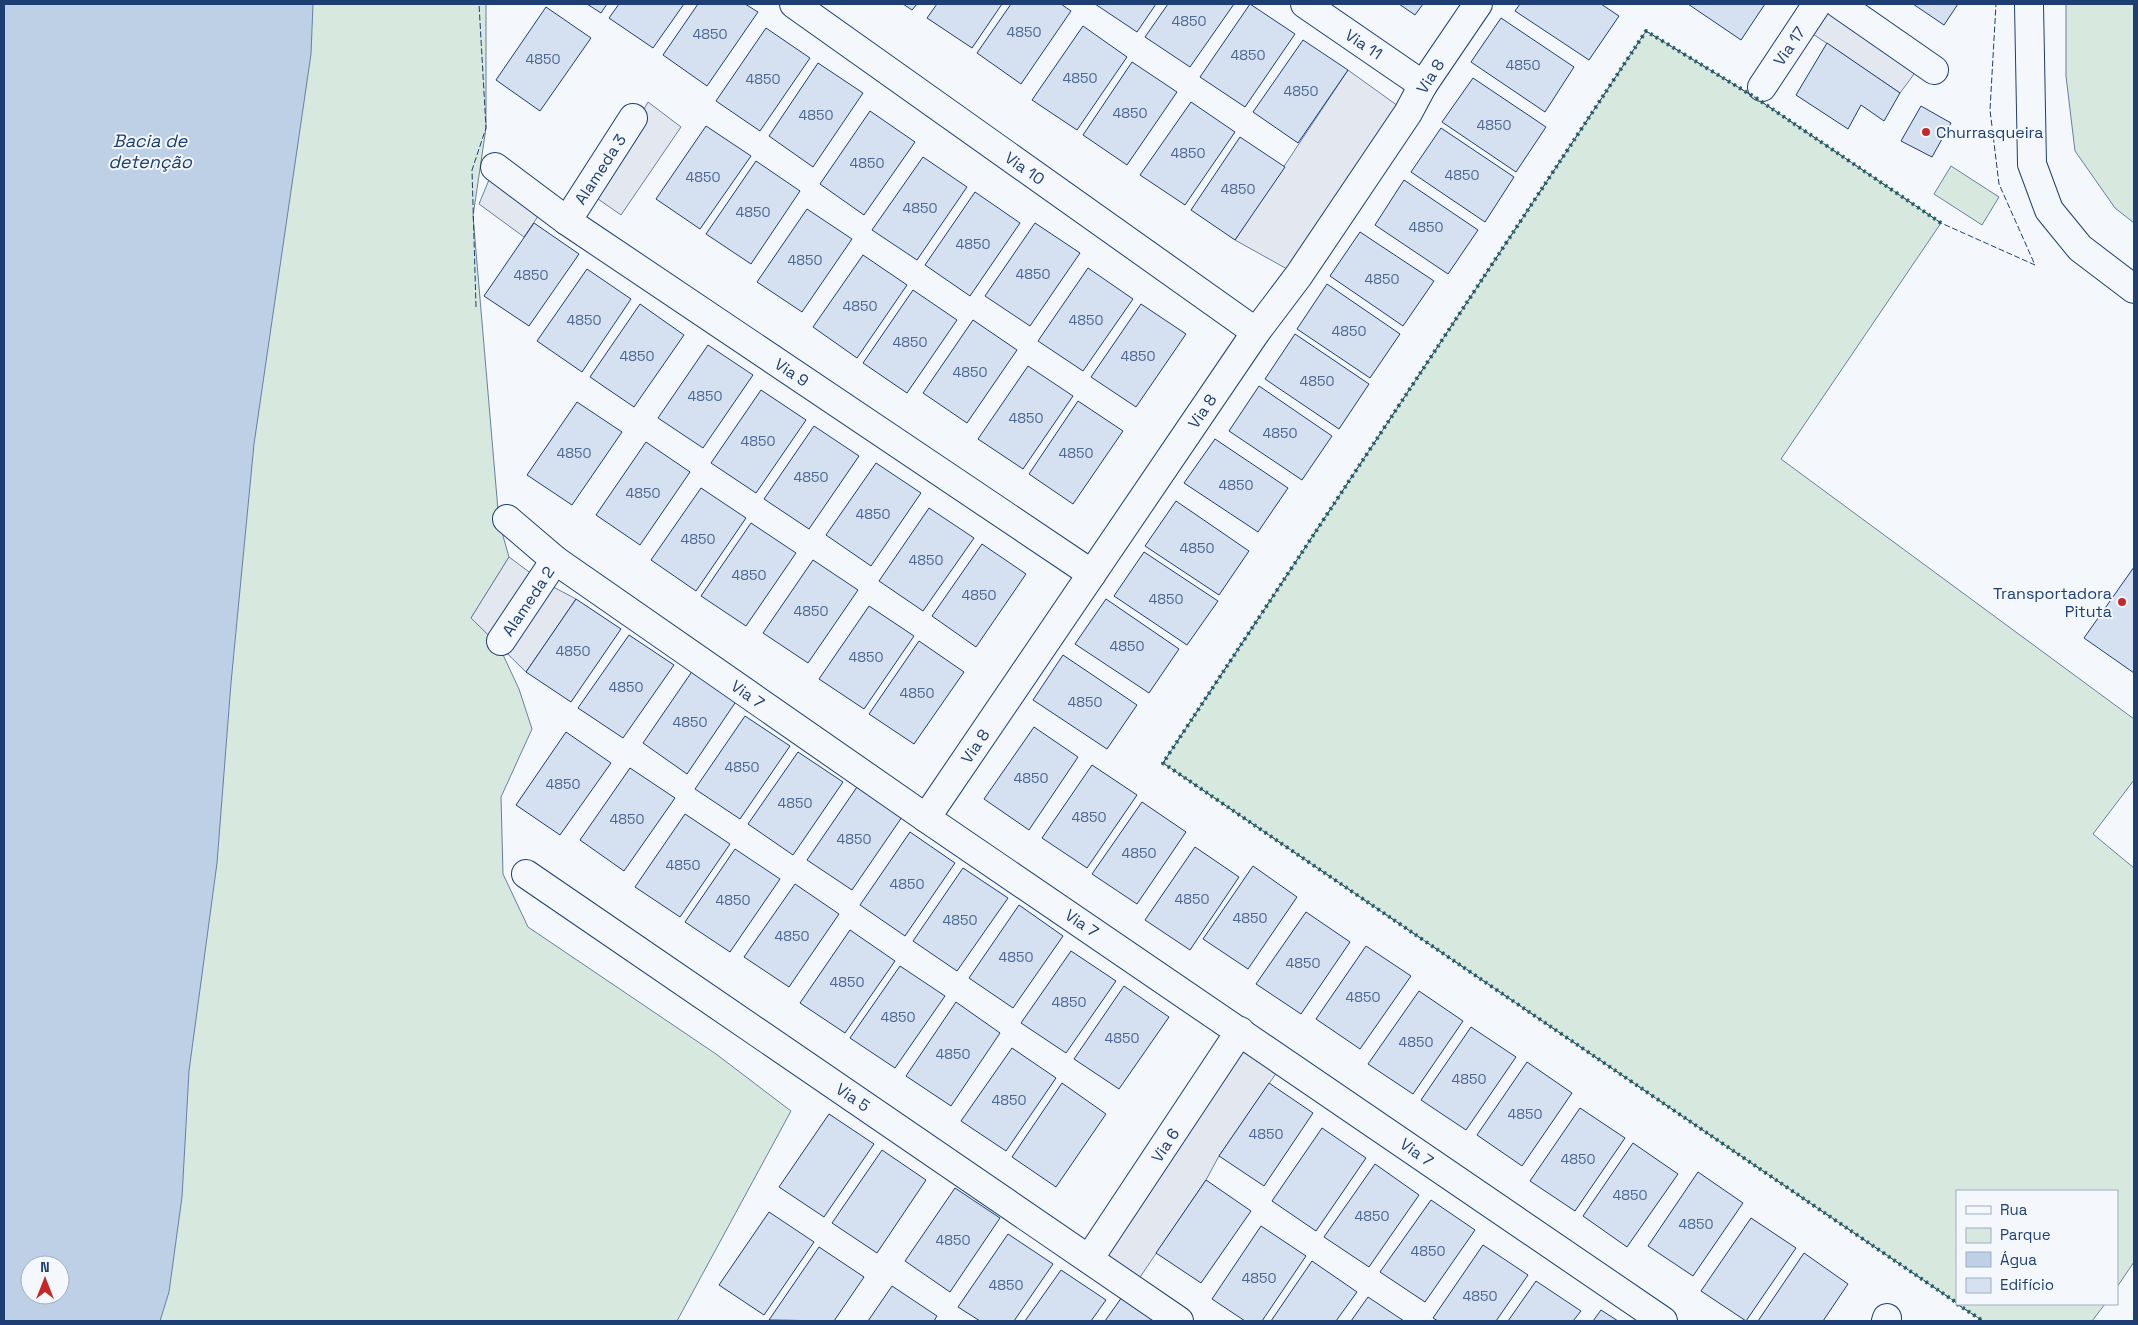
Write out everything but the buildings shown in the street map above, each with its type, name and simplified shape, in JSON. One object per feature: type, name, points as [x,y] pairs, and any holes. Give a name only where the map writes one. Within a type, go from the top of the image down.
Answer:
[{"type":"street","name":"Via 10","points":[[794,4],[1256,332]]},
{"type":"street","name":"Via 11","points":[[1305,4],[1423,85]]},
{"type":"street","name":"Via 8","points":[[926,818],[1256,332],[1304,267],[1408,113],[1423,85],[1478,4]]},
{"type":"street","name":"Via 17","points":[[1762,87],[1817,4]]},
{"type":"street","points":[[1839,4],[1934,70]]},
{"type":"street","points":[[2029,4],[2032,164],[2049,210],[2080,248],[2134,289]]},
{"type":"street","name":"Alameda 3","points":[[567,221],[633,118]]},
{"type":"street","name":"Via 9","points":[[495,167],[567,221],[1092,574]]},
{"type":"street","name":"Via 7","points":[[507,519],[555,560],[926,818],[1240,1030],[1663,1321]]},
{"type":"street","name":"Alameda 2","points":[[501,641],[555,560]]},
{"type":"street","name":"Via 5","points":[[526,874],[1179,1321]]},
{"type":"street","name":"Via 6","points":[[1089,1259],[1240,1030]]},
{"type":"green space","points":[[18,4],[486,4],[486,128],[473,216],[499,522],[509,557],[471,618],[498,644],[519,689],[532,729],[501,797],[503,874],[528,927],[716,1054],[791,1111],[677,1321],[4,1321],[4,122]]},
{"type":"green space","points":[[2066,4],[2134,4],[2134,223],[2115,208],[2075,151],[2066,76]]},
{"type":"green space","points":[[1646,31],[1756,98],[1941,223],[1781,459],[2134,719],[2134,780],[2093,834],[2134,868],[2134,1262],[2118,1286],[2118,1190],[1956,1190],[1956,1302],[1163,763]]},
{"type":"green space","points":[[1951,166],[1999,197],[1982,225],[1934,194]]},
{"type":"green space","points":[[1959,1305],[2104,1305],[2092,1321],[1983,1321]]},
{"type":"shaded area","points":[[1832,4],[1923,62],[1900,93],[1813,34]]},
{"type":"shaded area","points":[[1348,70],[1405,111],[1296,274],[1235,240]]},
{"type":"shaded area","points":[[648,102],[681,127],[621,215],[588,192],[634,127]]},
{"type":"shaded area","points":[[493,170],[545,206],[524,237],[479,204]]},
{"type":"shaded area","points":[[509,557],[540,580],[576,599],[526,672],[471,618]]},
{"type":"shaded area","points":[[1241,1033],[1284,1062],[1219,1156],[1206,1180],[1134,1286],[1093,1258]]},
{"type":"water","name":"Bacia de detenção","points":[[4,4],[313,4],[311,54],[254,444],[231,683],[217,863],[189,1071],[182,1197],[169,1292],[160,1321],[4,1321]]},
{"type":"hedge","points":[[1941,223],[1756,98],[1646,31],[1163,763],[1956,1302]]},
{"type":"hedge","points":[[1959,1305],[1983,1321]]},
{"type":"fence","points":[[476,307],[472,170],[486,128],[479,4]]},
{"type":"fence","points":[[1956,1302],[1163,763],[1646,31],[1756,98],[1941,223],[2035,265],[1999,184],[1990,110],[1996,4]]},
{"type":"fence","points":[[1959,1305],[1983,1321]]},
{"type":"place","name":"Churrasqueira","points":[[1926,132]]},
{"type":"place","name":"Transportadora Pituta","points":[[2122,602]]}]
